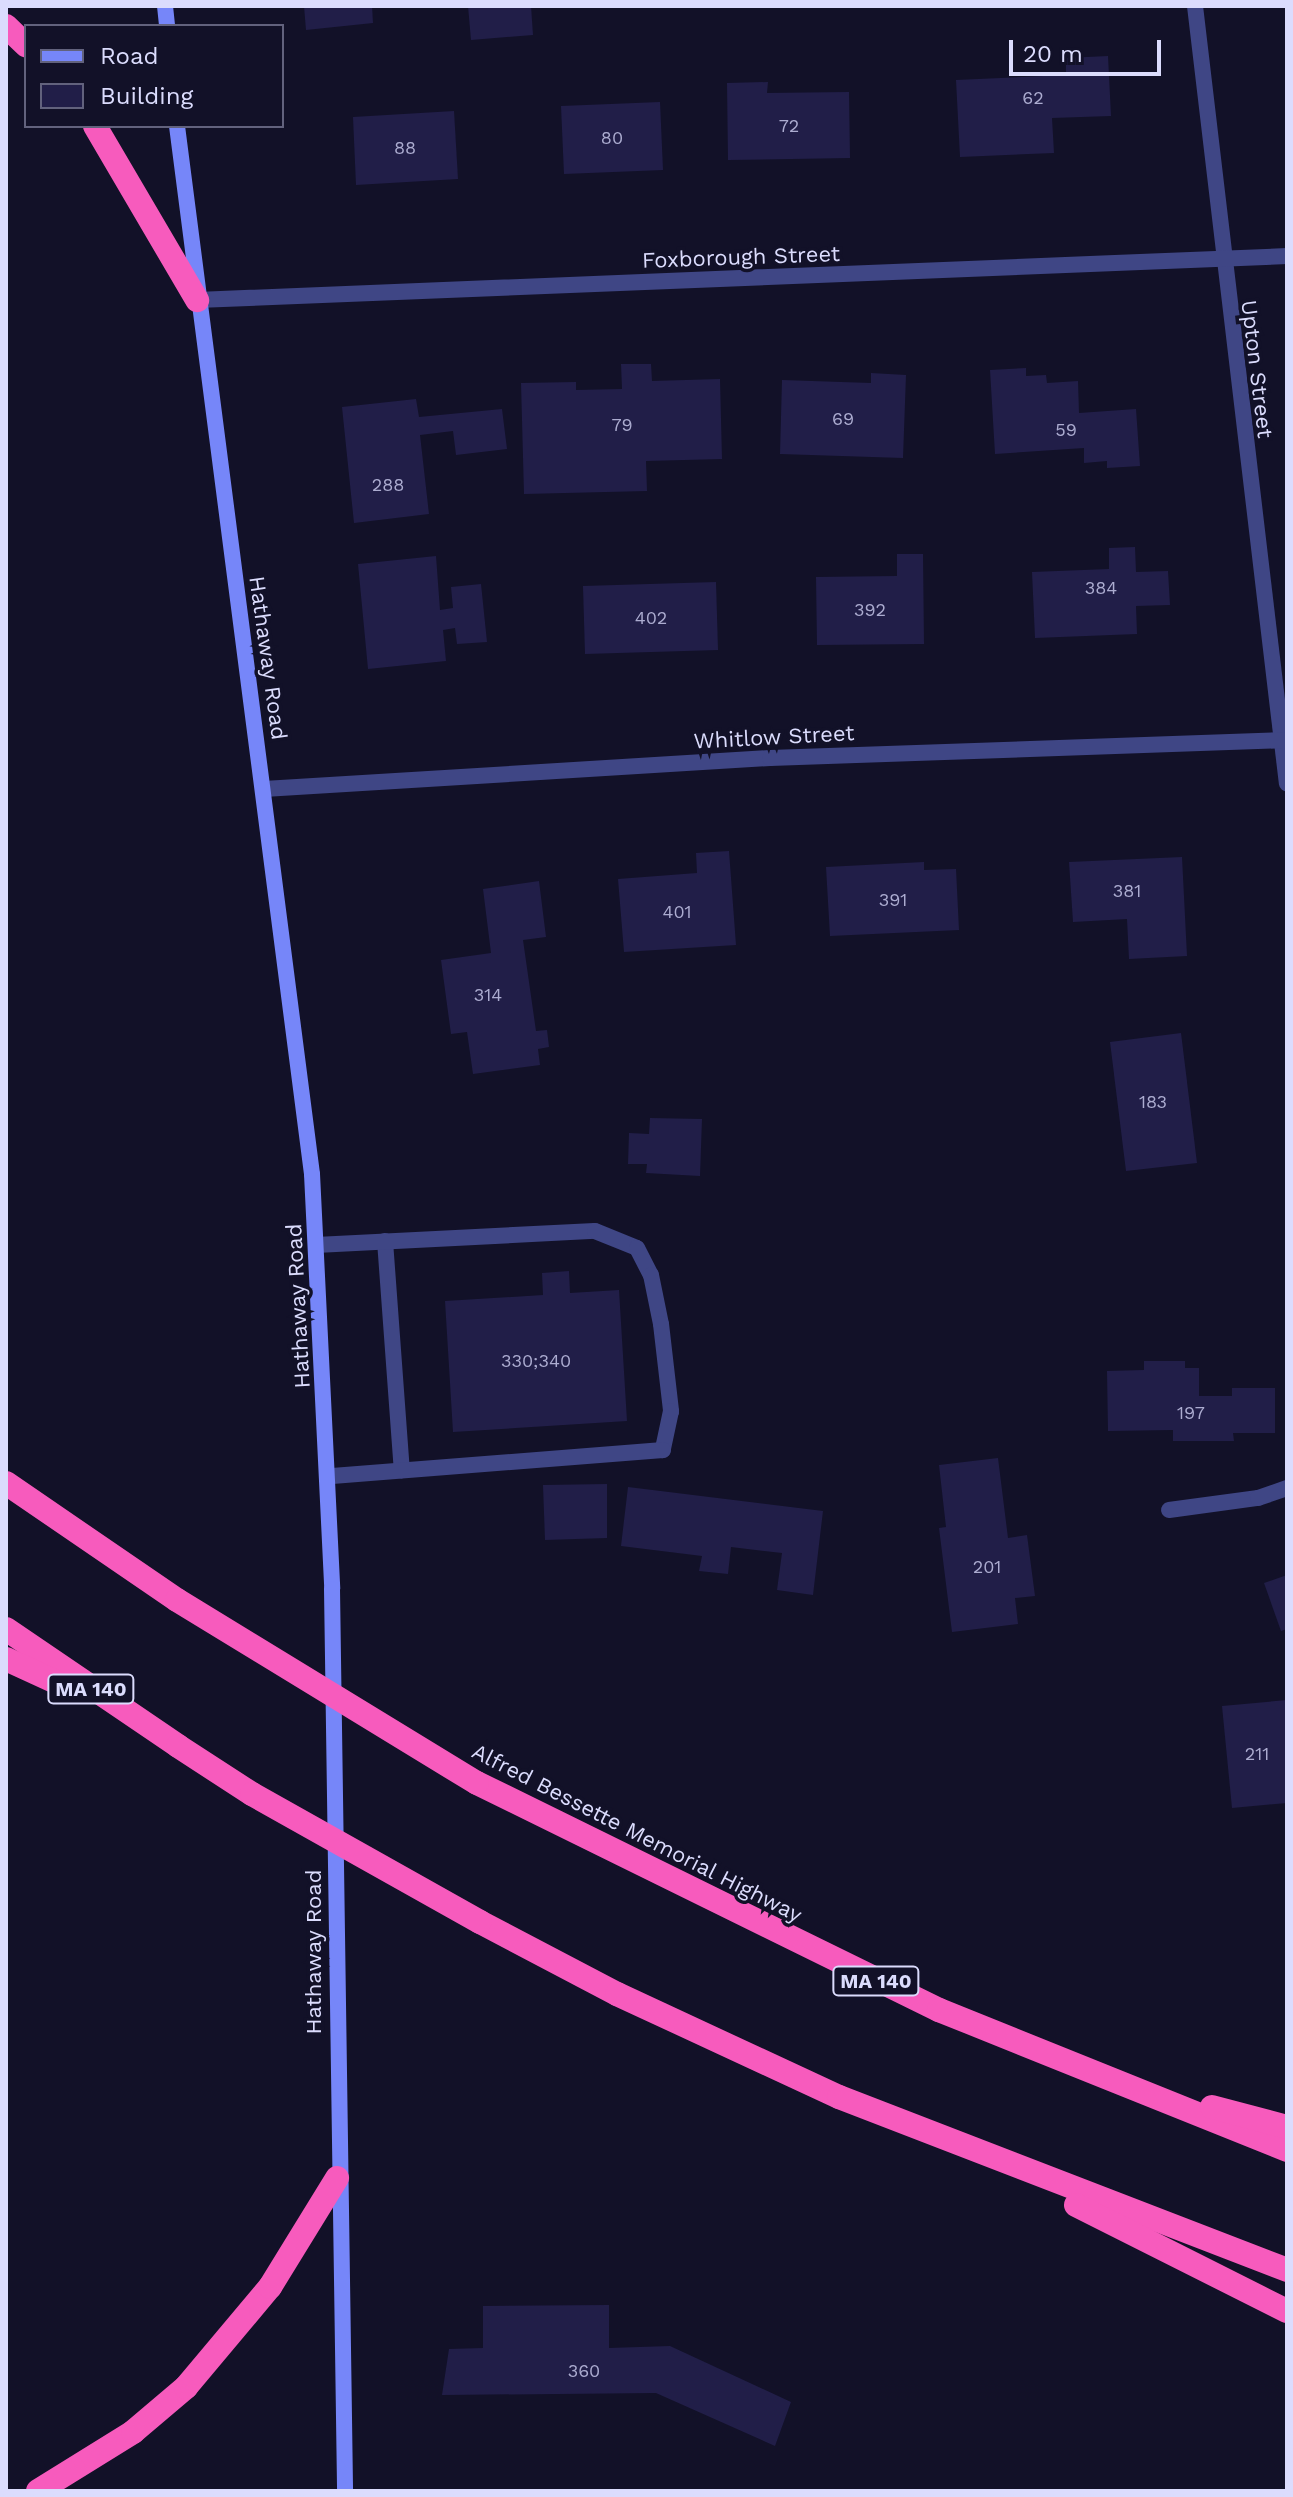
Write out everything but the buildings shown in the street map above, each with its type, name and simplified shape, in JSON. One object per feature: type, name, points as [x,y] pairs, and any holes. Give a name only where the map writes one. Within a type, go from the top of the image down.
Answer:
[{"type":"highway","points":[[6,26],[24,43]]},
{"type":"highway","points":[[96,128],[197,300]]},
{"type":"highway","name":"Alfred Bessette Memorial Highway","points":[[6,1483],[177,1600],[477,1783],[817,1953],[1094,2076],[1287,2150]]},
{"type":"highway","name":"MA 140","points":[[6,1629],[129,1715],[264,1802],[480,1922],[727,2046],[967,2150],[1287,2270]]},
{"type":"highway","points":[[6,1659],[129,1715]]},
{"type":"highway","points":[[1094,2076],[1287,2127]]},
{"type":"highway","points":[[967,2150],[1287,2311]]},
{"type":"highway","points":[[38,2491],[133,2432],[186,2387],[270,2287],[337,2178]]},
{"type":"main road","name":"Hathaway Road","points":[[177,128],[197,300],[299,1046],[316,1245],[329,1476],[337,2178],[345,2491]]},
{"type":"street","name":"Upton Street","points":[[1195,6],[1221,260],[1284,740],[1287,784]]},
{"type":"street","name":"Foxborough Street","points":[[197,300],[1287,256]]},
{"type":"street","name":"Whitlow Street","points":[[264,789],[770,758],[1284,740]]},
{"type":"street","points":[[316,1245],[595,1231],[637,1248],[651,1275],[661,1324],[671,1411],[663,1450],[329,1476]]},
{"type":"street","points":[[385,1241],[402,1470]]},
{"type":"street","points":[[1169,1510],[1258,1498],[1287,1488]]}]
